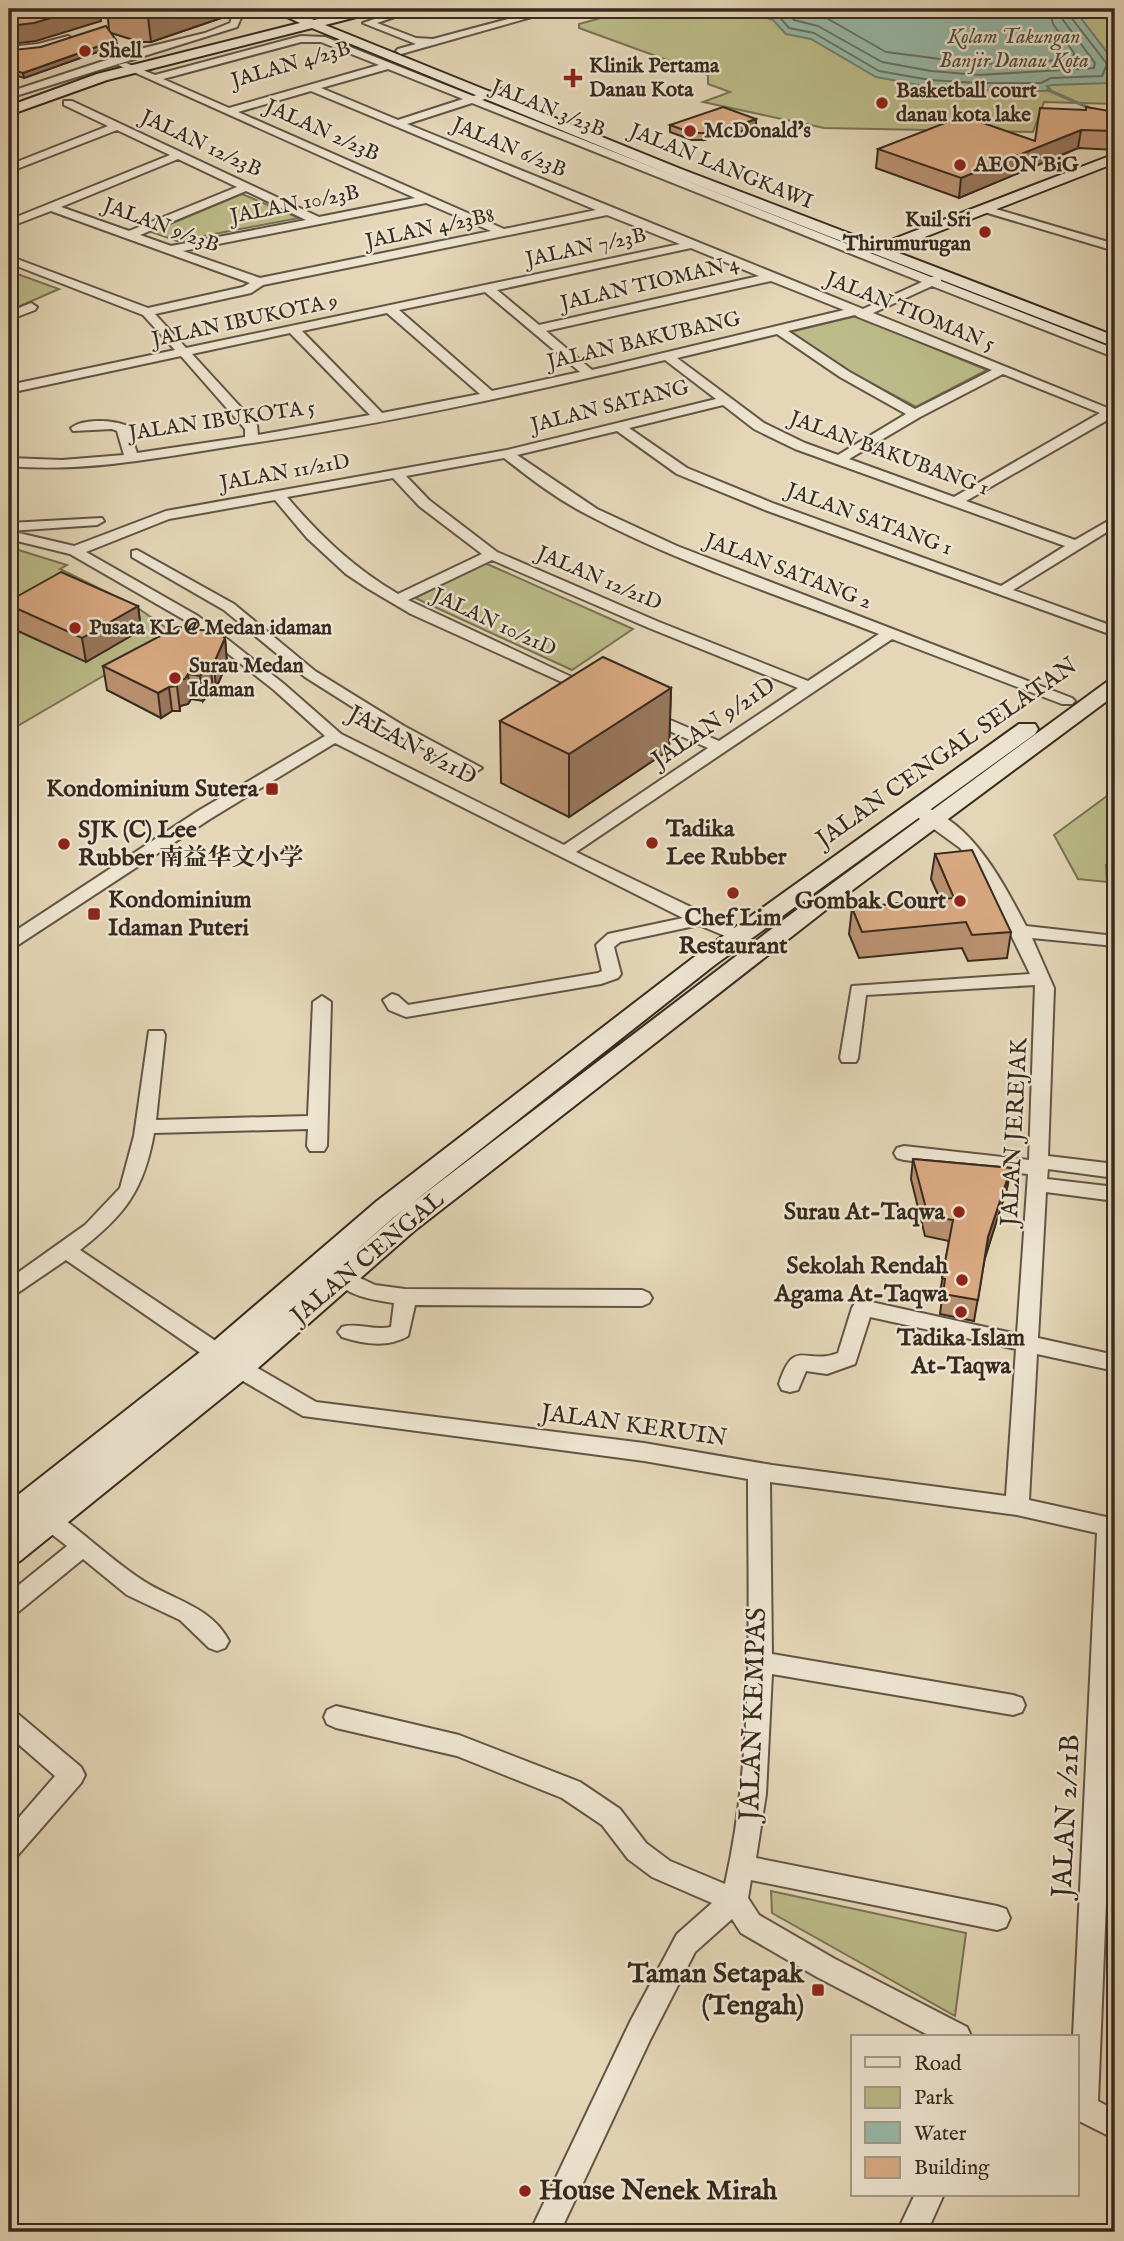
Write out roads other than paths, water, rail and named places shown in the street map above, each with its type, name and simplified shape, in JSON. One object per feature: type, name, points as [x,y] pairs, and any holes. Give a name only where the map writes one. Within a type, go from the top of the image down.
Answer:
[{"type":"street","points":[[9,95],[143,51],[217,32],[234,25],[239,12],[236,9]]},
{"type":"street","points":[[9,103],[58,84],[286,28],[304,16],[345,16],[372,9]]},
{"type":"street","points":[[413,9],[368,23],[415,41],[435,41]]},
{"type":"street","points":[[398,49],[555,9]]},
{"type":"street","points":[[286,28],[304,16],[345,16]]},
{"type":"street","name":"JALAN LANGKAWI","points":[[304,16],[345,16],[398,49],[740,185],[843,222],[937,280],[1115,342]]},
{"type":"street","name":"JALAN LANGKAWI","points":[[304,16],[478,97],[863,245],[893,251],[1115,329]]},
{"type":"street","points":[[9,50],[38,47],[77,36]]},
{"type":"street","name":"JALAN 3/23B","points":[[156,78],[301,39],[322,39],[388,66],[478,97],[1115,353]]},
{"type":"street","points":[[398,49],[415,41]]},
{"type":"street","name":"JALAN 4/23B","points":[[218,106],[375,61]]},
{"type":"street","points":[[9,111],[128,66]]},
{"type":"street","name":"JALAN 2/23B","points":[[128,66],[504,233]]},
{"type":"street","name":"JALAN 4/23B","points":[[230,111],[388,66]]},
{"type":"street","name":"JALAN 6/23B","points":[[312,88],[691,245]]},
{"type":"street","points":[[400,123],[501,90]]},
{"type":"street","name":"JALAN 12/23B","points":[[68,103],[318,220]]},
{"type":"street","points":[[9,169],[117,126]]},
{"type":"street","points":[[9,224],[179,155]]},
{"type":"street","points":[[893,251],[923,233],[1115,158]]},
{"type":"street","points":[[130,235],[246,187]]},
{"type":"street","name":"JALAN 10/23B","points":[[170,250],[427,199]]},
{"type":"street","name":"JALAN 9/23B","points":[[51,207],[259,282]]},
{"type":"street","points":[[985,209],[1115,248]]},
{"type":"street","name":"JALAN 4/23B8","points":[[147,312],[247,290],[259,282],[608,211]]},
{"type":"street","points":[[843,222],[881,233],[923,233]]},
{"type":"street","name":"JALAN TIOMAN 5","points":[[691,245],[1112,414]]},
{"type":"street","name":"JALAN 7/23B","points":[[489,289],[691,245]]},
{"type":"street","points":[[9,259],[147,312],[252,428],[251,440]]},
{"type":"street","name":"JALAN TIOMAN 4","points":[[537,329],[771,277]]},
{"type":"street","name":"JALAN BAKUBANG","points":[[441,406],[859,312],[937,280]]},
{"type":"street","points":[[489,289],[588,373]]},
{"type":"street","name":"JALAN IBUKOTA 9","points":[[10,388],[489,289]]},
{"type":"street","points":[[9,316],[31,307]]},
{"type":"street","points":[[391,310],[489,396]]},
{"type":"street","points":[[294,330],[380,418]]},
{"type":"street","points":[[779,330],[844,374],[915,414]]},
{"type":"street","name":"JALAN BAKUBANG 1","points":[[666,355],[759,426],[837,461],[1076,545]]},
{"type":"street","points":[[837,461],[915,414],[1002,370]]},
{"type":"street","name":"JALAN SATANG","points":[[507,454],[723,401]]},
{"type":"street","name":"JALAN IBUKOTA 5","points":[[9,462],[70,462],[131,457],[251,440],[441,406]]},
{"type":"street","points":[[956,501],[1112,414]]},
{"type":"street","points":[[78,428],[113,425],[123,429],[131,457]]},
{"type":"street","name":"JALAN SATANG 1","points":[[618,426],[682,471],[770,507],[1115,632]]},
{"type":"street","name":"JALAN 11/21D","points":[[75,551],[166,515],[507,454]]},
{"type":"street","name":"JALAN SATANG 2","points":[[507,454],[547,484],[592,512],[671,549],[1067,701]]},
{"type":"street","name":"JALAN 12/21D","points":[[395,474],[444,520],[492,555],[654,625],[809,687]]},
{"type":"street","name":"JALAN 10/21D","points":[[279,496],[312,535],[351,571],[397,600],[605,697]]},
{"type":"street","points":[[9,527],[97,521]]},
{"type":"street","points":[[1002,591],[1115,521]]},
{"type":"street","name":"JALAN 8/21D","points":[[9,535],[75,551],[195,621],[279,687],[335,737],[737,936]]},
{"type":"street","points":[[137,554],[227,606],[310,674],[398,729],[474,768]]},
{"type":"street","points":[[397,600],[492,555]]},
{"type":"street","points":[[195,621],[227,606]]},
{"type":"street","name":"JALAN 9/21D","points":[[565,852],[890,633]]},
{"type":"street","name":"JALAN CENGAL SELATAN","points":[[720,964],[923,813],[1115,665]]},
{"type":"street","name":"JALAN CENGAL SELATAN","points":[[720,964],[737,936],[1115,685]]},
{"type":"street","points":[[630,708],[719,747]]},
{"type":"street","points":[[9,943],[204,815],[335,737]]},
{"type":"street","name":"JALAN JEREJAK","points":[[923,813],[966,844],[992,878],[1020,931],[1045,988],[1028,1344],[1025,1508]]},
{"type":"street","points":[[391,1000],[395,1006],[406,1010],[601,978],[612,974],[605,945],[614,938],[701,919]]},
{"type":"street","points":[[1020,931],[1115,941]]},
{"type":"street","name":"JALAN CENGAL","points":[[9,1519],[343,1277],[720,964]]},
{"type":"street","name":"JALAN CENGAL","points":[[9,1552],[49,1520],[229,1360],[387,1208],[720,964]]},
{"type":"street","points":[[849,1058],[858,990],[1042,979]]},
{"type":"street","points":[[317,1146],[322,1002]]},
{"type":"street","points":[[9,1289],[108,1216],[128,1191],[139,1158],[156,1035]]},
{"type":"street","points":[[143,1127],[318,1122]]},
{"type":"street","points":[[904,1153],[1037,1171],[1115,1171]]},
{"type":"street","points":[[1037,1171],[1115,1194]]},
{"type":"street","name":"JALAN KERUIN","points":[[64,1250],[229,1360],[311,1410],[644,1452],[759,1472],[1025,1508],[1112,1527]]},
{"type":"street","points":[[343,1277],[370,1292],[405,1297],[642,1298]]},
{"type":"street","points":[[349,1332],[370,1336],[396,1334],[401,1331],[405,1297]]},
{"type":"street","points":[[790,1384],[795,1368],[802,1362],[827,1366],[847,1358],[862,1308],[1115,1363]]},
{"type":"street","name":"JALAN KEMPAS","points":[[734,1900],[743,1867],[757,1767],[759,1472]]},
{"type":"street","points":[[49,1520],[135,1588],[188,1613],[217,1641]]},
{"type":"street","name":"JALAN 2/21B","points":[[1081,2107],[1106,1866],[1112,1527]]},
{"type":"street","points":[[9,1606],[83,1546]]},
{"type":"street","points":[[759,1662],[1013,1705]]},
{"type":"street","points":[[336,1717],[459,1745],[571,1790],[611,1817],[637,1851],[662,1869],[734,1900],[750,1924],[826,1968],[955,2035]]},
{"type":"street","points":[[9,1721],[72,1775],[9,1847]]},
{"type":"street","points":[[743,1867],[997,1918]]},
{"type":"street","points":[[545,2232],[640,2031],[686,1943],[734,1900]]},
{"type":"street","points":[[1081,2107],[1115,2125]]},
{"type":"street","points":[[912,2232],[929,2196]]},
{"type":"water","name":"Kolam Takungan Banjir Danau Kota","points":[[764,9],[1074,9],[1115,63],[1110,83],[1052,85],[1047,86],[1050,89],[1046,91],[929,87],[876,77],[811,39],[786,34],[773,20],[752,13]]},
{"type":"waterway","points":[[1048,90],[1094,110]]},
{"type":"place","name":"Shell","points":[[85,51]]},
{"type":"place","name":"Klinik Pertama Danau Kota","points":[[573,78]]},
{"type":"place","name":"Basketball court danau kota lake","points":[[882,103]]},
{"type":"place","name":"McDonald's","points":[[690,131]]},
{"type":"place","name":"AEON BiG","points":[[960,165]]},
{"type":"place","name":"Kuil Sri Thirumurugan","points":[[985,232]]},
{"type":"place","name":"Pusata KL @ Medan idaman","points":[[75,628]]},
{"type":"place","name":"Surau Medan Idaman","points":[[175,678]]},
{"type":"place","name":"Kondominium Sutera","points":[[272,789]]},
{"type":"place","name":"Tadika Lee Rubber","points":[[652,843]]},
{"type":"place","name":"SJK (C) Lee Rubber 南益华文小学","points":[[64,844]]},
{"type":"place","name":"Chef Lim Restaurant","points":[[733,893]]},
{"type":"place","name":"Gombak Court","points":[[960,901]]},
{"type":"place","name":"Kondominium Idaman Puteri","points":[[94,914]]},
{"type":"place","name":"Surau At-Taqwa","points":[[959,1212]]},
{"type":"place","name":"Sekolah Rendah Agama At-Taqwa","points":[[962,1280]]},
{"type":"place","name":"Tadika Islam At-Taqwa","points":[[961,1312]]},
{"type":"place","name":"Taman Setapak (Tengah)","points":[[818,1990]]},
{"type":"place","name":"House Nenek Mirah","points":[[525,2191]]}]
